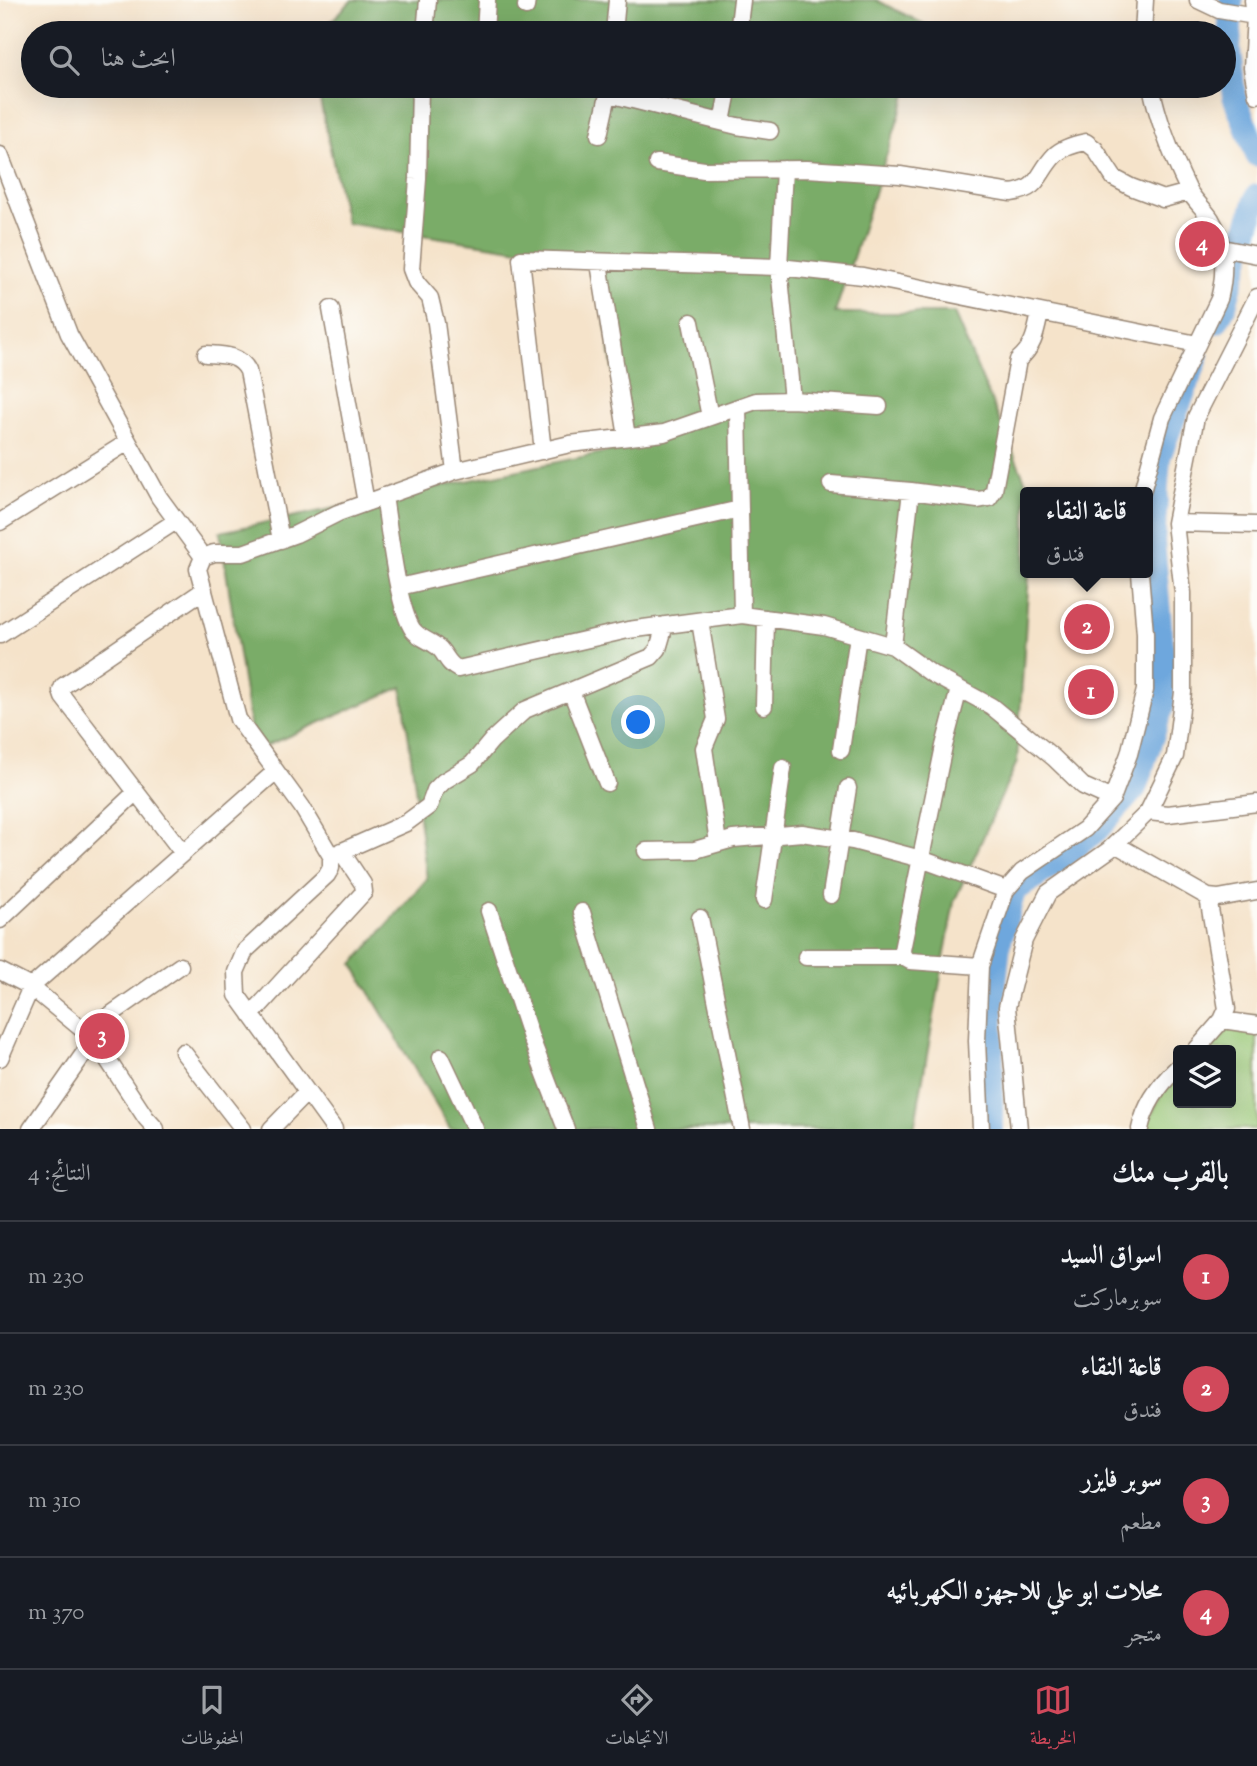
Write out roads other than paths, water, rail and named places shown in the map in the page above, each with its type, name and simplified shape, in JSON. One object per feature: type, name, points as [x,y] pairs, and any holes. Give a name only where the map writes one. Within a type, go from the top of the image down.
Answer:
[{"type":"street","points":[[426,21],[428,0]]},
{"type":"street","points":[[486,21],[487,0]]},
{"type":"street","points":[[615,21],[617,0]]},
{"type":"street","points":[[739,21],[742,0]]},
{"type":"street","points":[[1144,21],[1145,0]]},
{"type":"street","points":[[1198,0],[1219,10],[1251,10],[1257,95]]},
{"type":"street","points":[[420,98],[418,179],[411,269],[416,282],[430,298],[436,323],[455,471]]},
{"type":"street","points":[[599,135],[607,98]]},
{"type":"street","points":[[637,98],[722,122],[770,131]]},
{"type":"street","points":[[722,122],[727,98]]},
{"type":"street","points":[[1143,487],[1162,418],[1219,299],[1224,281],[1222,248],[1212,221],[1189,192],[1157,114],[1154,98]]},
{"type":"street","points":[[657,163],[705,170],[784,169],[900,175],[1011,193],[1025,191],[1034,185],[1057,153],[1086,142],[1095,149],[1114,178],[1131,187],[1163,199],[1189,192]]},
{"type":"street","points":[[0,155],[69,334],[159,498],[203,558]]},
{"type":"street","points":[[784,169],[779,267],[792,400]]},
{"type":"street","points":[[1222,248],[1257,255]]},
{"type":"street","points":[[543,451],[522,259],[779,267],[863,276],[1197,344]]},
{"type":"street","points":[[599,263],[627,438]]},
{"type":"street","points":[[1019,1129],[1007,1007],[1024,940],[1048,893],[1115,844],[1148,812],[1175,756],[1183,692],[1183,593],[1175,523],[1195,417],[1257,297]]},
{"type":"street","points":[[331,309],[366,503]]},
{"type":"street","points":[[831,484],[978,500],[989,498],[994,490],[1018,360],[1029,352],[1040,313]]},
{"type":"street","points":[[691,322],[710,417]]},
{"type":"street","points":[[206,354],[233,356],[244,363],[248,371],[281,540]]},
{"type":"street","points":[[251,1015],[364,892],[363,884],[336,854],[238,719],[198,569],[203,558],[214,553],[243,552],[281,540],[366,503],[455,471],[570,444],[664,433],[756,401],[792,400],[879,406]]},
{"type":"street","points":[[738,407],[742,615]]},
{"type":"street","points":[[0,522],[128,442]]},
{"type":"street","points":[[893,646],[911,491]]},
{"type":"street","points":[[384,496],[399,587],[411,626],[416,633],[439,649],[448,662],[458,668],[628,630],[742,615],[824,626],[893,646],[932,674],[991,706],[1083,786],[1112,799]]},
{"type":"street","points":[[399,587],[740,509]]},
{"type":"street","points":[[0,635],[176,521]]},
{"type":"street","points":[[1175,523],[1257,525]]},
{"type":"street","points":[[981,1129],[977,1041],[980,965],[1006,890],[1022,872],[1085,829],[1112,799],[1129,754],[1145,690],[1145,634],[1140,578]]},
{"type":"street","points":[[183,853],[61,691],[63,686],[204,590]]},
{"type":"street","points":[[764,706],[766,618]]},
{"type":"street","points":[[700,621],[716,719],[713,732],[704,748],[718,843]]},
{"type":"street","points":[[334,1129],[237,995],[236,972],[245,951],[327,875],[336,854],[406,823],[429,806],[435,790],[443,780],[472,764],[492,740],[525,710],[651,657],[658,649],[665,625]]},
{"type":"street","points":[[841,750],[858,636]]},
{"type":"street","points":[[903,957],[902,950],[958,689]]},
{"type":"street","points":[[570,691],[607,783]]},
{"type":"street","points":[[764,900],[783,768]]},
{"type":"street","points":[[0,1058],[31,987],[275,771]]},
{"type":"street","points":[[831,895],[848,788]]},
{"type":"street","points":[[0,920],[136,792]]},
{"type":"street","points":[[1148,812],[1168,814],[1257,803]]},
{"type":"street","points":[[646,851],[695,850],[718,843],[802,833],[840,839],[921,859],[1006,890]]},
{"type":"street","points":[[1115,844],[1208,897],[1218,898],[1257,891]]},
{"type":"street","points":[[1200,1045],[1222,1020],[1227,1009],[1208,897]]},
{"type":"street","points":[[489,911],[531,1038],[566,1129]]},
{"type":"street","points":[[582,912],[649,1129]]},
{"type":"street","points":[[700,918],[742,1129]]},
{"type":"street","points":[[806,957],[903,957],[910,961],[980,965]]},
{"type":"street","points":[[31,1129],[90,1036],[180,966]]},
{"type":"street","points":[[0,971],[31,987],[90,1036],[147,1125]]},
{"type":"street","points":[[1222,1020],[1257,1025]]},
{"type":"street","points":[[183,1052],[243,1129]]},
{"type":"street","points":[[442,1057],[475,1129]]},
{"type":"street","points":[[1140,1129],[1142,1116],[1156,1091],[1173,1072]]},
{"type":"street","points":[[271,1129],[307,1092]]},
{"type":"waterway","points":[[1230,21],[1231,0]]},
{"type":"waterway","points":[[1235,98],[1257,155]]},
{"type":"waterway","points":[[1216,322],[1224,308],[1257,196]]},
{"type":"waterway","points":[[991,1129],[992,1011],[999,944],[1014,891],[1056,863],[1097,830],[1135,788],[1163,704],[1163,660],[1153,542],[1159,457],[1197,358]]},
{"type":"place","name":"محلات ابو علي للاجهزه الكهربائيه","points":[[1202,244]]},
{"type":"place","name":"قاعة النقاء","points":[[1087,627]]},
{"type":"place","name":"اسواق السيد","points":[[1091,692]]},
{"type":"place","name":"سوبر فايزر","points":[[102,1036]]}]
